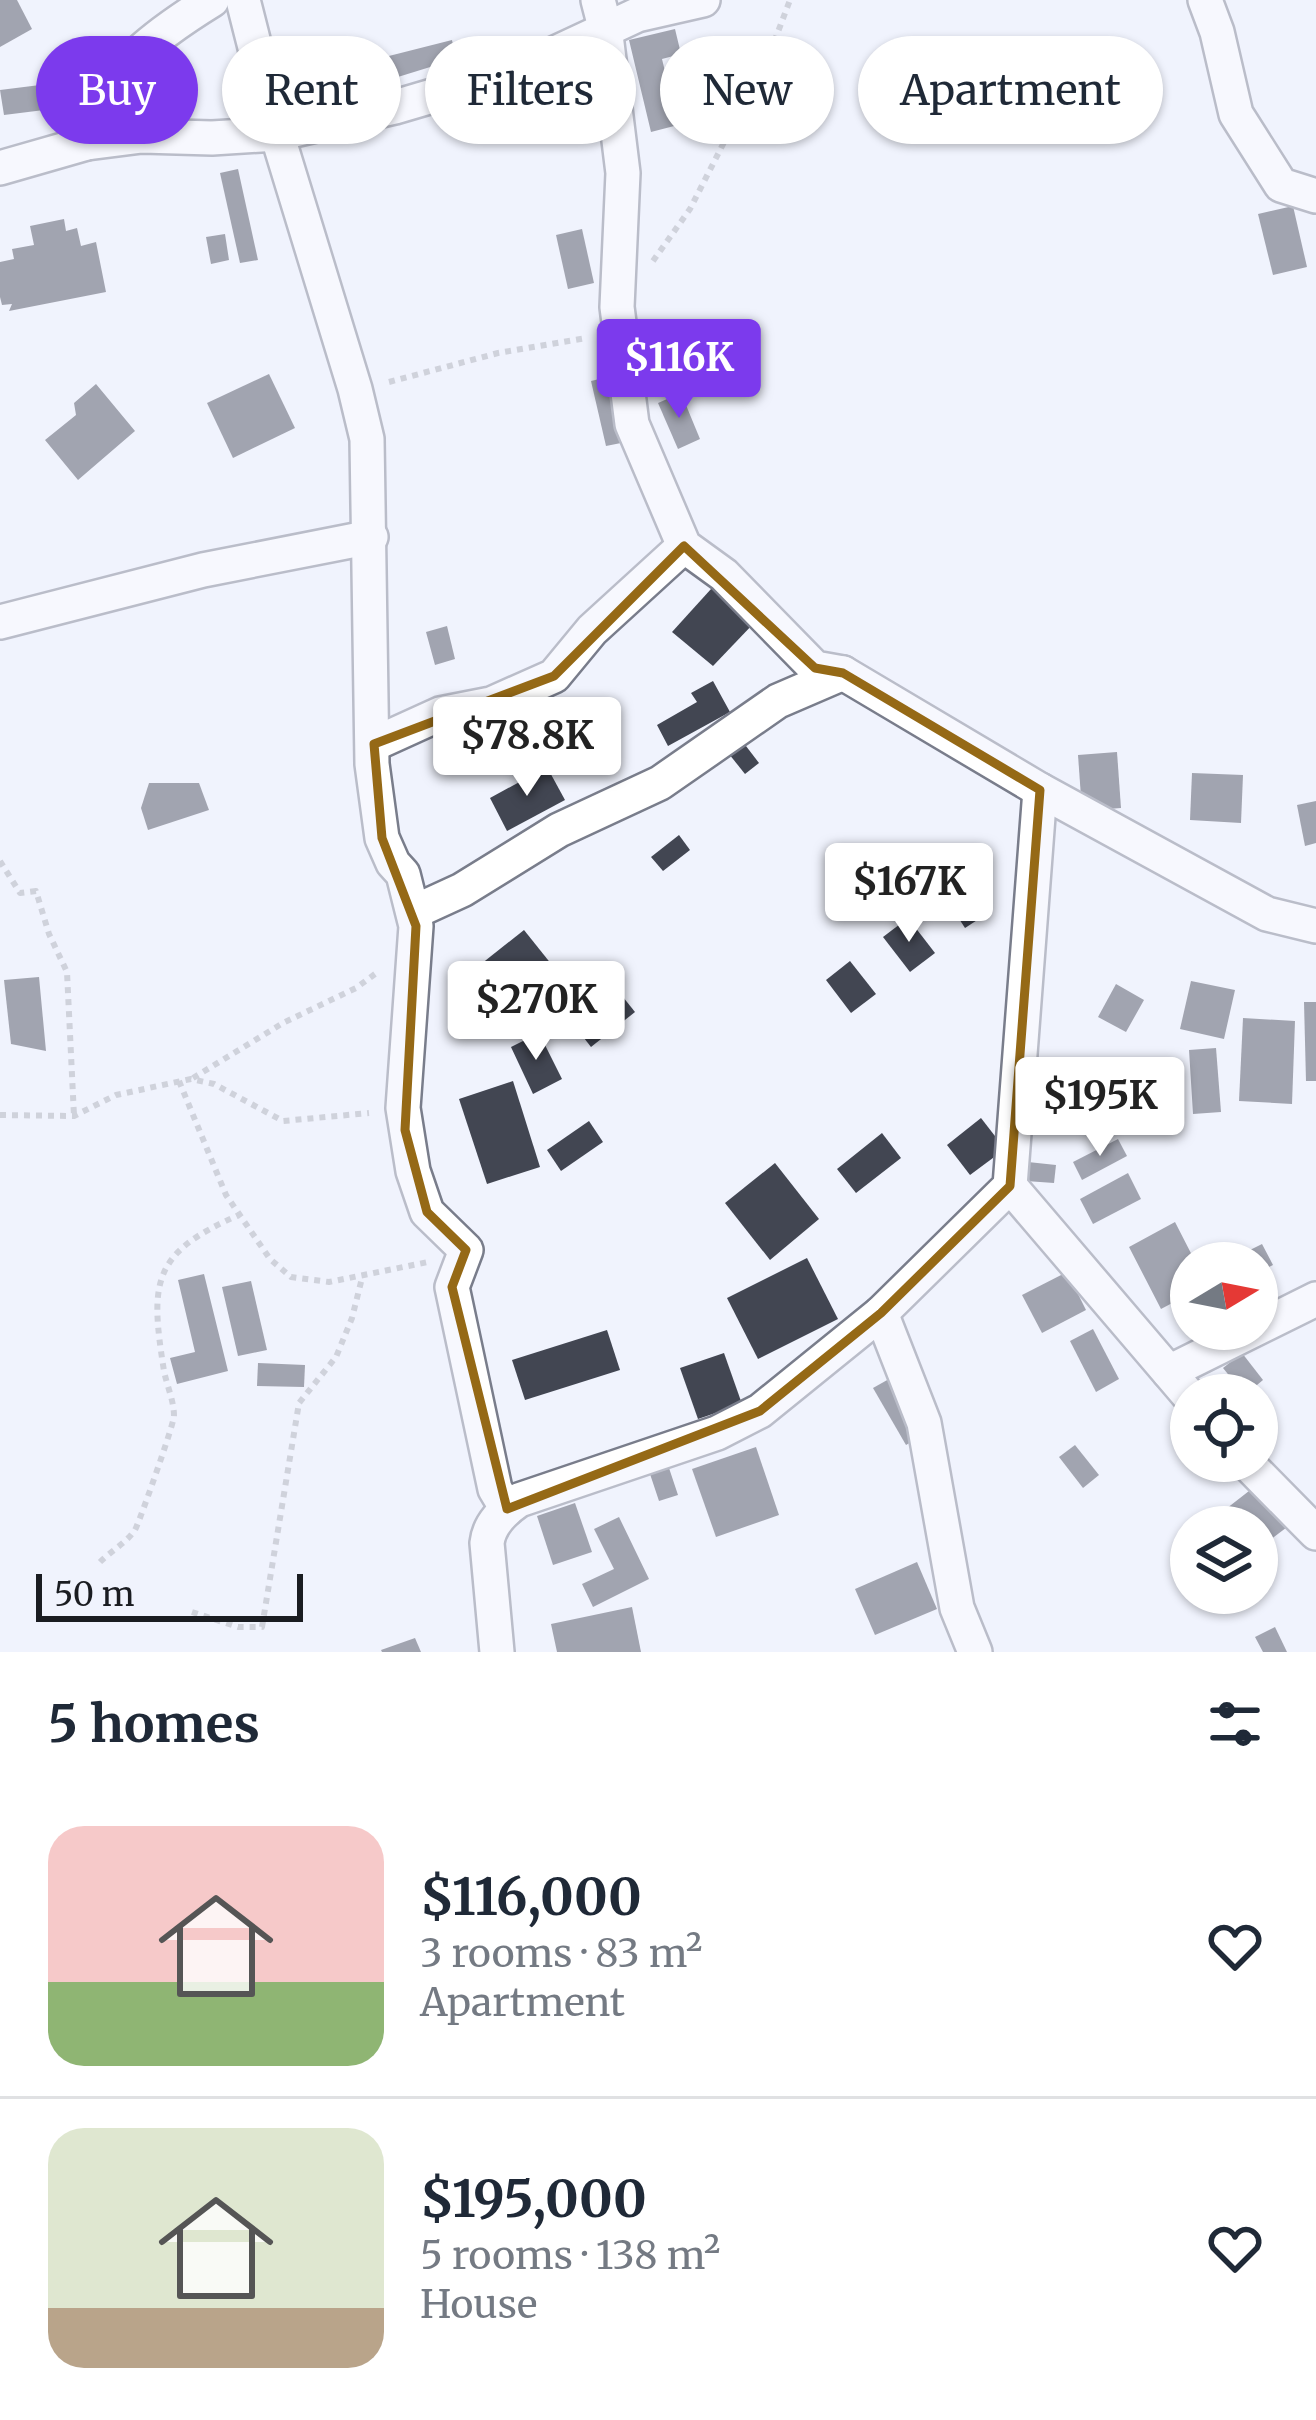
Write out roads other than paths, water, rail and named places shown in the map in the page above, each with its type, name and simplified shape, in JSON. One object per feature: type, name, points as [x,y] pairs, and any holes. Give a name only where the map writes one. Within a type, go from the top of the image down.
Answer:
[{"type":"street","points":[[155,36],[212,0]]},
{"type":"street","points":[[244,0],[253,36]]},
{"type":"street","points":[[401,104],[517,71],[602,14],[637,15],[703,0]]},
{"type":"street","points":[[1204,0],[1217,32],[1236,114],[1281,185],[1316,196]]},
{"type":"street","points":[[602,14],[622,173],[618,320],[632,424],[684,546],[724,575],[814,668],[843,673],[1040,790],[1268,914],[1316,926]]},
{"type":"street","points":[[0,168],[84,144]]},
{"type":"street","points":[[280,144],[367,439],[372,764],[382,838],[403,874],[415,928],[403,1108],[413,1171],[427,1212],[466,1250],[452,1287],[495,1489],[507,1509]]},
{"type":"street","points":[[0,622],[202,570],[370,536]]},
{"type":"street","points":[[374,744],[440,714],[491,704],[554,676],[592,630],[684,546]]},
{"type":"street","points":[[415,928],[462,890],[559,830],[660,783],[778,701],[843,673]]},
{"type":"street","points":[[497,1652],[487,1544],[488,1532],[507,1509],[519,1500],[717,1432],[760,1411],[881,1313],[1010,1186],[1040,790]]},
{"type":"street","points":[[1010,1186],[1171,1374]]},
{"type":"street","points":[[1197,1374],[1316,1299]]},
{"type":"street","points":[[881,1313],[924,1423],[957,1608],[975,1652]]},
{"type":"street","points":[[1265,1482],[1316,1534]]}]
